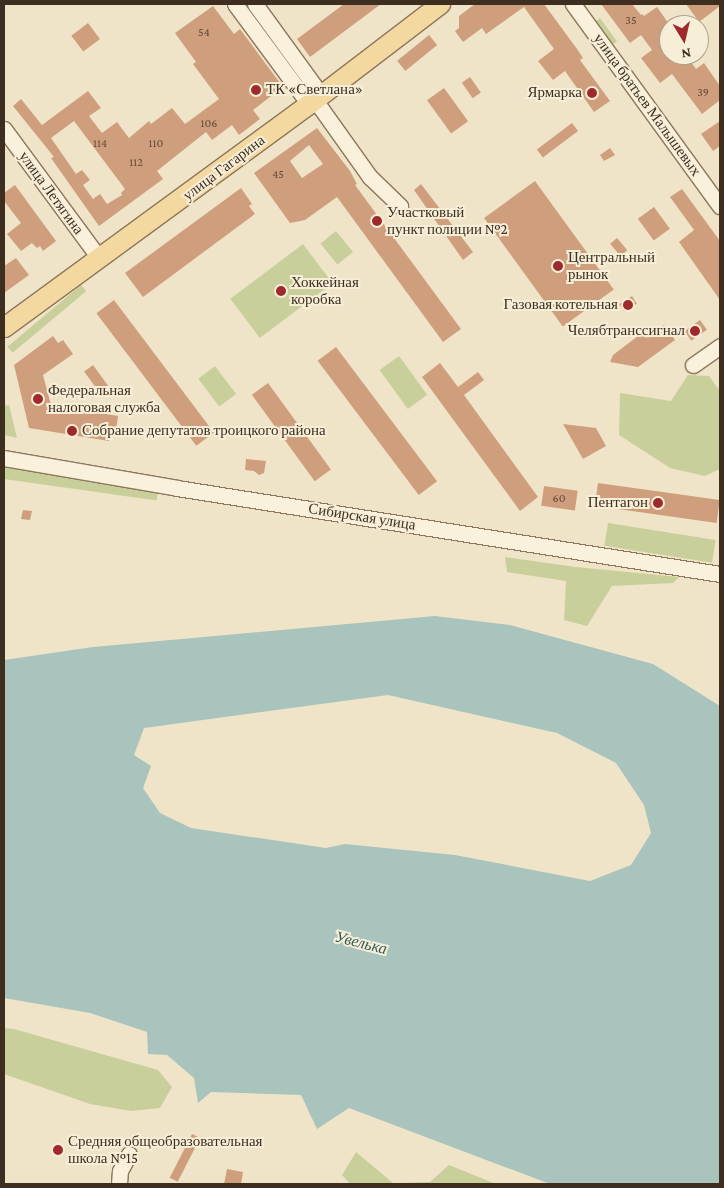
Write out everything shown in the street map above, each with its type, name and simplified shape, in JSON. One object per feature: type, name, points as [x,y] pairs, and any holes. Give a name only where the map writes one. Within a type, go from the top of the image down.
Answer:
[{"type":"main road","name":"улица Гагарина","points":[[4,327],[315,100],[440,4]]},
{"type":"street","points":[[235,4],[315,100]]},
{"type":"street","points":[[255,4],[315,100],[370,177],[400,206]]},
{"type":"street","name":"улица братьев Малышевых","points":[[573,4],[720,206]]},
{"type":"street","name":"улица Летягина","points":[[4,129],[99,258]]},
{"type":"street","points":[[693,365],[720,346]]},
{"type":"street","name":"Сибирская улица","points":[[4,458],[177,488],[720,574]]},
{"type":"street","points":[[119,1184],[120,1171],[129,1154]]},
{"type":"green space","points":[[600,18],[617,41],[611,46],[594,22]]},
{"type":"green space","points":[[336,231],[353,252],[337,265],[320,244]]},
{"type":"green space","name":"Хоккейная коробка","points":[[303,244],[332,283],[260,338],[230,299]]},
{"type":"green space","points":[[81,285],[86,291],[13,353],[7,347]]},
{"type":"green space","points":[[399,356],[427,395],[408,409],[380,370]]},
{"type":"green space","points":[[215,366],[236,394],[219,407],[198,379]]},
{"type":"green space","points":[[688,375],[709,376],[720,391],[720,469],[705,476],[670,468],[619,435],[620,393],[671,401]]},
{"type":"green space","points":[[9,405],[17,438],[4,435],[4,406]]},
{"type":"green space","points":[[4,466],[158,488],[157,501],[4,479]]},
{"type":"green space","points":[[608,523],[716,540],[712,563],[604,546]]},
{"type":"green space","points":[[505,557],[576,567],[679,577],[673,583],[612,586],[587,626],[564,620],[566,581],[507,572]]},
{"type":"green space","points":[[4,1028],[14,1029],[158,1070],[172,1087],[160,1108],[131,1111],[90,1104],[4,1074]]},
{"type":"green space","points":[[356,1152],[393,1183],[430,1182],[449,1165],[496,1184],[350,1184],[342,1175]]},
{"type":"water","name":"Увелька","points":[[435,616],[510,625],[653,664],[720,706],[720,1184],[550,1184],[349,1108],[317,1129],[301,1095],[211,1092],[198,1103],[194,1078],[167,1055],[148,1054],[147,1032],[90,1013],[4,998],[4,660],[93,647]],"holes":[[[388,695],[557,733],[616,763],[644,805],[651,833],[631,865],[590,881],[455,855],[345,844],[326,848],[191,828],[160,813],[143,788],[151,766],[134,755],[144,728]]]},
{"type":"building","points":[[344,4],[381,4],[310,57],[297,39]]},
{"type":"building","points":[[475,4],[544,4],[577,49],[583,58],[580,60],[610,101],[594,112],[565,71],[553,80],[538,61],[554,49],[524,7],[486,34],[482,28],[463,42],[455,31],[459,28],[459,16]]},
{"type":"building","points":[[601,4],[632,4],[644,16],[657,7],[663,15],[659,15],[659,65],[693,65],[696,69],[701,65],[705,65],[720,86],[720,100],[702,114],[672,74],[660,83],[641,58],[652,50],[641,35],[630,43]]},
{"type":"building","points":[[686,4],[720,4],[708,15],[694,15]]},
{"type":"building","points":[[213,6],[234,34],[240,29],[283,87],[253,110],[260,119],[239,135],[232,125],[212,140],[206,132],[157,171],[163,179],[99,226],[51,158],[54,157],[13,106],[21,99],[42,125],[88,91],[101,108],[89,116],[102,133],[117,122],[129,138],[149,121],[151,124],[172,108],[185,124],[219,99],[193,64],[196,62],[175,33]],"holes":[[[74,121],[125,189],[121,193],[122,195],[107,204],[100,194],[93,199],[83,185],[90,180],[82,170],[76,174],[51,138]]]},
{"type":"building","points":[[88,23],[100,39],[83,52],[71,36]]},
{"type":"building","points":[[429,35],[437,45],[405,71],[397,61]]},
{"type":"building","points":[[470,77],[481,93],[473,98],[462,83]]},
{"type":"building","points":[[444,88],[468,121],[451,134],[427,100]]},
{"type":"building","points":[[720,121],[720,146],[713,151],[701,134]]},
{"type":"building","points":[[572,123],[578,131],[543,157],[537,149]]},
{"type":"building","points":[[317,128],[350,171],[357,184],[355,185],[461,329],[443,342],[337,197],[305,220],[290,223],[254,173]],"holes":[[[309,145],[323,164],[302,178],[290,161]]]},
{"type":"building","points":[[610,148],[615,155],[604,161],[600,155]]},
{"type":"building","name":"Центральный рынок","points":[[535,181],[614,289],[563,326],[484,218]]},
{"type":"building","points":[[421,184],[473,252],[463,260],[414,190]]},
{"type":"building","points":[[15,185],[56,241],[43,251],[40,246],[37,248],[32,243],[21,251],[7,234],[21,223],[4,201],[4,193]]},
{"type":"building","points":[[241,188],[252,204],[249,206],[255,214],[143,297],[125,273]]},
{"type":"building","points":[[682,189],[720,241],[720,300],[679,242],[694,230],[670,197]]},
{"type":"building","points":[[654,207],[670,229],[654,241],[638,219]]},
{"type":"building","points":[[617,238],[627,250],[620,256],[610,244]]},
{"type":"building","points":[[16,258],[29,275],[4,293],[4,266]]},
{"type":"building","name":"Газовая котельная","points":[[632,296],[637,304],[624,312],[619,304]]},
{"type":"building","points":[[114,300],[214,433],[196,446],[96,313]]},
{"type":"building","name":"Челябтранссигнал","points":[[700,320],[707,330],[691,341],[684,331]]},
{"type":"building","points":[[664,325],[675,340],[638,367],[610,362],[613,355],[642,333],[646,338]]},
{"type":"building","points":[[53,336],[58,343],[63,340],[73,354],[43,375],[51,405],[118,416],[116,430],[111,430],[109,441],[29,428],[14,365]]},
{"type":"building","points":[[336,347],[437,481],[419,495],[318,361]]},
{"type":"building","points":[[440,363],[458,387],[478,372],[484,380],[464,395],[538,497],[520,511],[422,377]]},
{"type":"building","points":[[93,365],[111,390],[102,397],[84,371]]},
{"type":"building","points":[[268,383],[331,470],[315,481],[252,395]]},
{"type":"building","points":[[563,424],[596,428],[606,446],[583,459]]},
{"type":"building","points":[[246,459],[266,461],[264,473],[259,475],[254,471],[245,470]]},
{"type":"building","name":"Пентагон","points":[[598,483],[720,500],[717,523],[595,506]]},
{"type":"building","points":[[544,486],[578,491],[575,511],[541,506]]},
{"type":"building","points":[[23,510],[32,511],[30,520],[21,519]]},
{"type":"building","points":[[192,1134],[200,1138],[178,1182],[170,1178]]},
{"type":"building","points":[[227,1169],[243,1172],[241,1184],[224,1184]]},
{"type":"place","name":"ТК «Светлана»","points":[[256,90]]},
{"type":"place","name":"Ярмарка","points":[[592,93]]},
{"type":"place","name":"Участковый пункт полиции №2","points":[[377,221]]},
{"type":"place","name":"Центральный рынок","points":[[558,266]]},
{"type":"place","name":"Хоккейная коробка","points":[[281,291]]},
{"type":"place","name":"Газовая котельная","points":[[628,305]]},
{"type":"place","name":"Челябтранссигнал","points":[[695,331]]},
{"type":"place","name":"Федеральная налоговая служба","points":[[38,399]]},
{"type":"place","name":"Собрание депутатов троицкого района","points":[[72,431]]},
{"type":"place","name":"Пентагон","points":[[658,503]]},
{"type":"place","name":"Средняя общеобразовательная школа №15","points":[[58,1150]]}]
